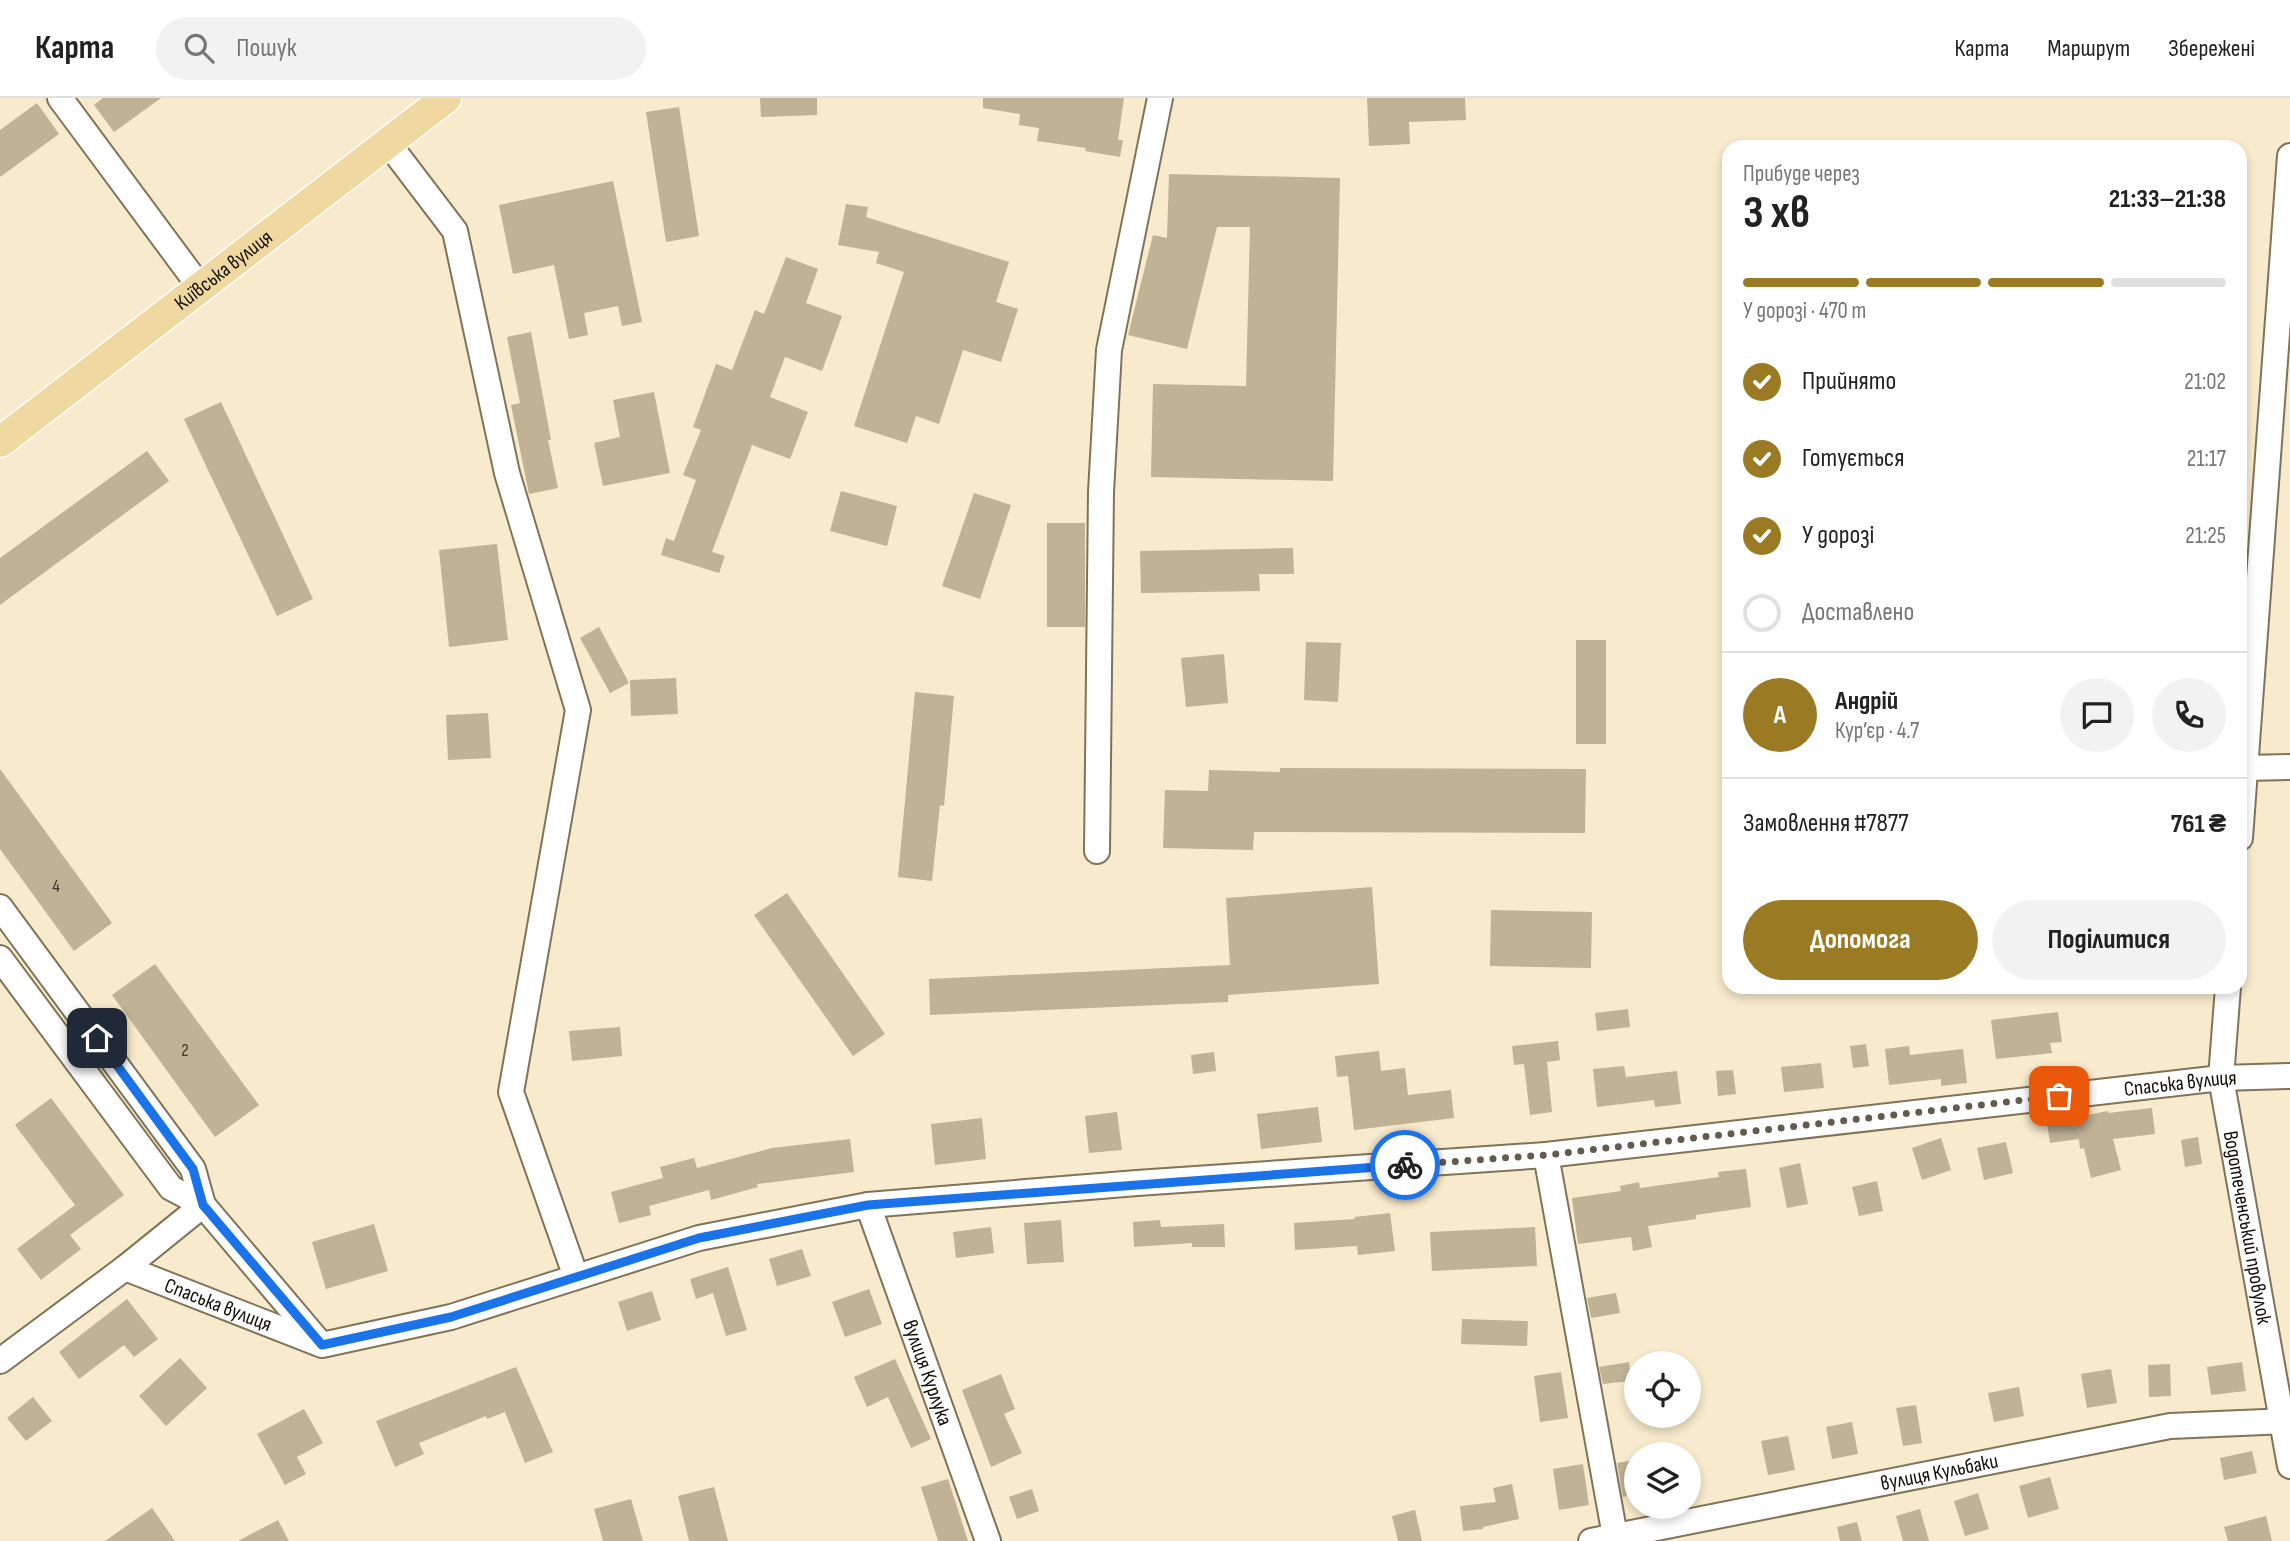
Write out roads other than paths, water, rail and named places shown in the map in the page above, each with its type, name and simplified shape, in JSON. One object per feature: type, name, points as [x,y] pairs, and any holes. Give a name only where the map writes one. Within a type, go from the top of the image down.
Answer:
[{"type":"main road","name":"Київська вулиця","points":[[0,442],[446,98]]},
{"type":"street","points":[[60,98],[200,288]]},
{"type":"street","points":[[1097,850],[1101,492],[1109,350],[1160,98]]},
{"type":"street","points":[[388,143],[455,231],[508,473],[578,710],[511,1092],[576,1277]]},
{"type":"street","points":[[2247,757],[2283,353],[2290,156]]},
{"type":"street","points":[[2247,768],[2290,767]]},
{"type":"street","points":[[0,907],[193,1169],[203,1205]]},
{"type":"street","points":[[0,958],[171,1188],[203,1205],[322,1345]]},
{"type":"street","name":"Водотеченський провулок","points":[[2227,994],[2221,1078],[2286,1421],[2290,1466]]},
{"type":"street","name":"Спаська вулиця","points":[[125,1268],[322,1345],[451,1317],[699,1238],[868,1205],[1137,1183],[1546,1155],[2221,1078],[2290,1076]]},
{"type":"street","points":[[1546,1155],[1615,1536]]},
{"type":"street","points":[[0,1361],[125,1268],[203,1205]]},
{"type":"street","name":"вулиця Курлука","points":[[868,1205],[988,1541]]},
{"type":"street","name":"вулиця Кульбаки","points":[[1591,1541],[2170,1426],[2286,1421]]}]
